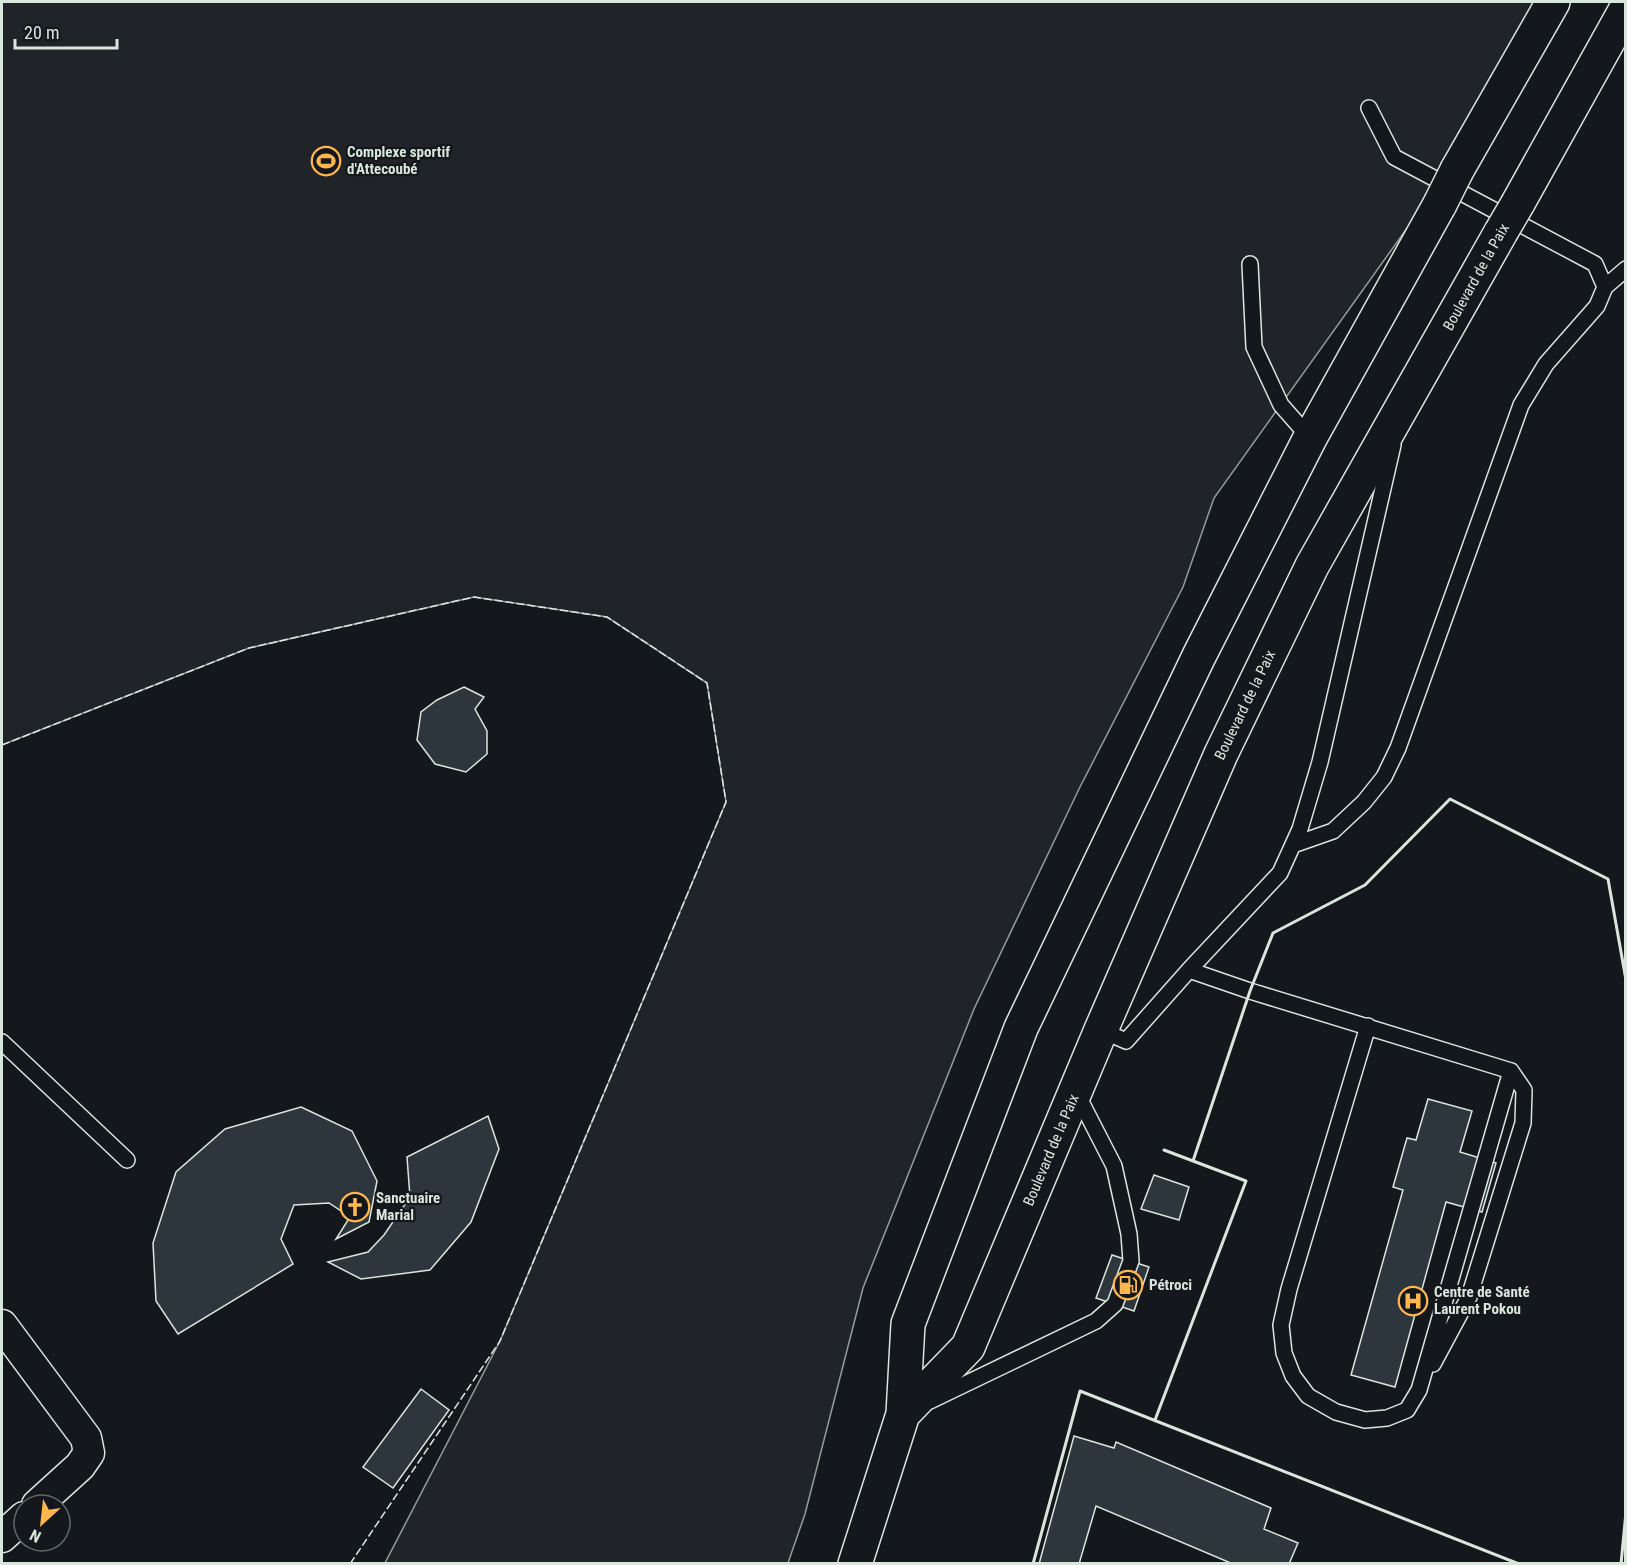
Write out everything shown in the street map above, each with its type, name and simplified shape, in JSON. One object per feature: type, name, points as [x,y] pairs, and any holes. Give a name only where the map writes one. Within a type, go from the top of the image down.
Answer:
[{"type":"main road","name":"Boulevard de la Paix","points":[[855,1563],[903,1414],[908,1324],[1021,1028],[1198,656],[1310,438],[1457,170],[1553,2]]},
{"type":"main road","name":"Boulevard de la Paix","points":[[903,1414],[968,1347],[1101,1030],[1221,754],[1312,566],[1626,9]]},
{"type":"street","points":[[2,1325],[86,1438],[89,1453],[80,1466],[50,1493]]},
{"type":"lane","points":[[1369,108],[1394,157],[1595,264],[1605,287]]},
{"type":"lane","points":[[1250,264],[1254,347],[1281,405],[1310,438]]},
{"type":"lane","points":[[1293,845],[1333,831],[1364,802],[1384,777],[1398,748],[1521,405],[1546,364],[1597,306],[1605,287],[1626,269]]},
{"type":"lane","points":[[1101,1030],[1126,1041],[1280,873],[1300,830],[1320,762],[1401,408]]},
{"type":"lane","points":[[1189,970],[1250,991],[1368,1026],[1511,1071],[1524,1090],[1523,1123],[1469,1297],[1407,1410],[1387,1418],[1365,1420],[1336,1412],[1308,1396],[1293,1376],[1284,1353],[1281,1326],[1289,1289],[1368,1026]]},
{"type":"lane","points":[[2,1042],[127,1160]]},
{"type":"lane","points":[[1419,1390],[1511,1071]]},
{"type":"lane","points":[[903,1414],[1096,1321],[1115,1304],[1131,1261],[1129,1234],[1114,1166],[1076,1091]]},
{"type":"shaded area","points":[[2,2],[1553,2],[1493,108],[1214,498],[1183,587],[1079,789],[974,1009],[863,1288],[805,1514],[788,1563],[385,1563],[500,1341],[726,802],[707,683],[607,617],[474,597],[249,648],[2,745]]},
{"type":"building","points":[[464,687],[484,697],[475,709],[487,731],[487,754],[466,772],[435,764],[417,740],[421,712],[437,700]]},
{"type":"building","points":[[1428,1099],[1472,1111],[1460,1152],[1496,1163],[1482,1212],[1446,1202],[1395,1387],[1351,1375],[1403,1190],[1393,1187],[1407,1138],[1416,1140]]},
{"type":"building","points":[[301,1107],[352,1131],[377,1181],[369,1222],[336,1239],[350,1217],[329,1203],[294,1205],[281,1239],[293,1264],[178,1334],[156,1301],[153,1243],[176,1172],[225,1129]]},
{"type":"building","points":[[488,1116],[499,1149],[471,1222],[430,1270],[361,1279],[328,1262],[368,1252],[384,1235],[410,1197],[407,1157]]},
{"type":"building","points":[[1154,1175],[1189,1187],[1179,1220],[1141,1209]]},
{"type":"building","points":[[1112,1255],[1149,1267],[1134,1311],[1096,1298]]},
{"type":"building","points":[[421,1389],[449,1410],[393,1488],[363,1467]]},
{"type":"building","points":[[1074,1436],[1114,1448],[1116,1442],[1271,1508],[1264,1529],[1298,1543],[1289,1564],[1233,1564],[1096,1506],[1079,1564],[1039,1564]]},
{"type":"fence","points":[[2,745],[249,648],[474,597],[607,617],[707,683],[726,802],[500,1341],[350,1564]]},
{"type":"wall","points":[[1193,1161],[1250,991],[1273,933],[1365,885],[1450,799],[1608,879],[1626,980]]},
{"type":"wall","points":[[1155,1420],[1246,1181],[1164,1150]]},
{"type":"wall","points":[[1033,1564],[1080,1391],[1519,1564]]},
{"type":"wall","points":[[1621,1564],[1626,1512]]},
{"type":"place","name":"Complexe sportif d'Attecoubé","points":[[326,161]]},
{"type":"place","name":"Sanctuaire Marial","points":[[355,1207]]},
{"type":"place","name":"Pétroci","points":[[1128,1285]]},
{"type":"place","name":"Centre de Santé Laurent Pokou","points":[[1413,1301]]}]
